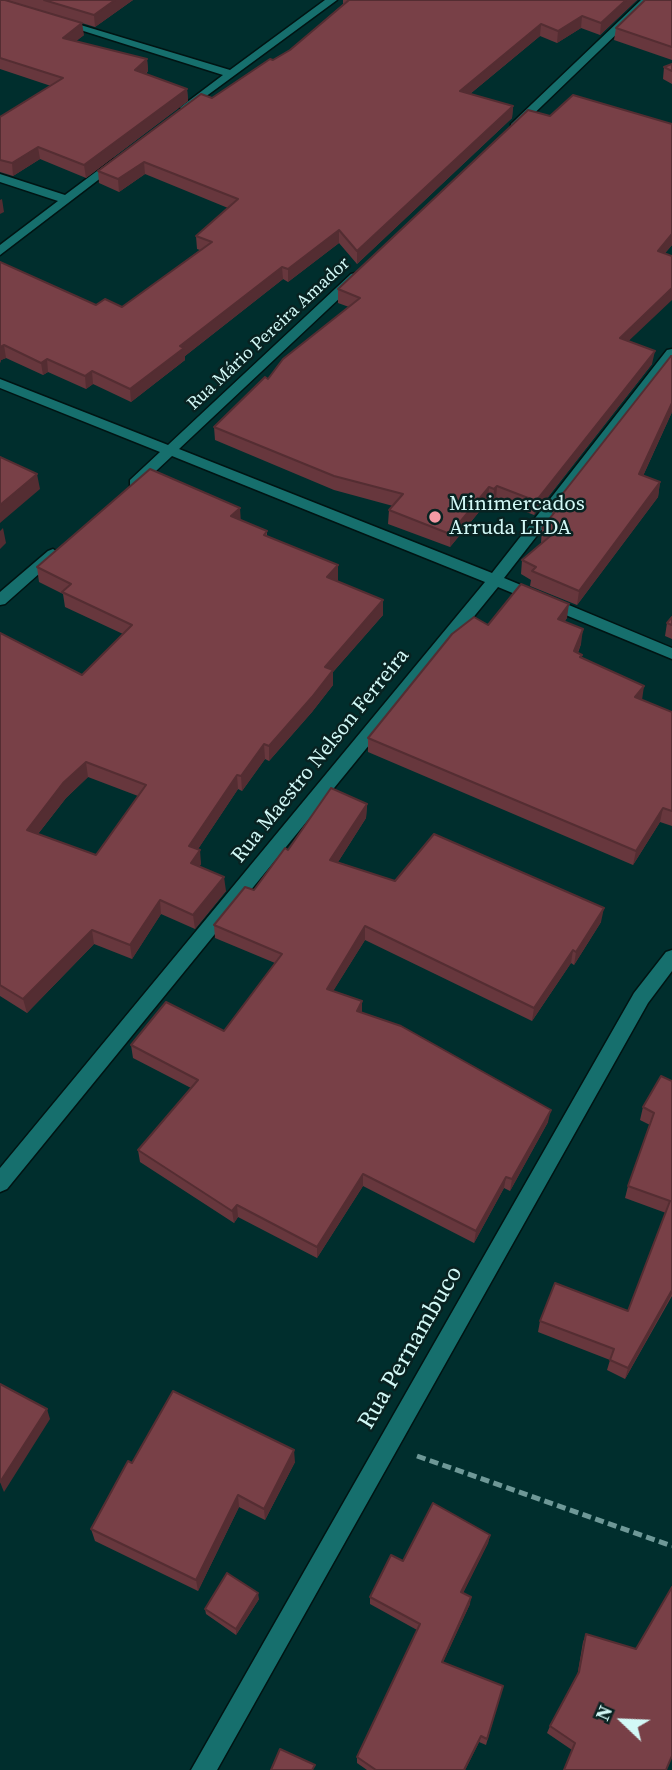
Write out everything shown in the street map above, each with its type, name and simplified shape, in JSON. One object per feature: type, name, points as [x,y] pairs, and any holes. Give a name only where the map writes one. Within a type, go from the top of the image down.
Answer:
[{"type":"street","points":[[176,116],[332,0]]},
{"type":"street","points":[[506,134],[647,0]]},
{"type":"street","points":[[51,20],[231,74]]},
{"type":"street","points":[[0,251],[133,149]]},
{"type":"street","points":[[0,178],[67,200]]},
{"type":"street","name":"Rua Mário Pereira Amador","points":[[122,494],[364,268]]},
{"type":"street","name":"Rua Maestro Nelson Ferreira","points":[[0,1183],[495,580],[672,353]]},
{"type":"street","points":[[0,383],[495,580],[672,654]]},
{"type":"street","points":[[0,600],[61,547]]},
{"type":"street","name":"Rua Pernambuco","points":[[203,1770],[640,998],[672,957]]},
{"type":"path","points":[[387,1445],[672,1546]]},
{"type":"building","points":[[0,0],[82,23],[63,38],[147,59],[135,70],[187,89],[84,165],[38,147],[12,163],[0,160],[0,117],[63,78],[0,58]]},
{"type":"building","points":[[44,0],[115,0],[94,15]]},
{"type":"building","points":[[349,0],[626,0],[601,23],[582,16],[558,31],[541,24],[460,91],[513,106],[357,251],[339,230],[288,269],[282,267],[180,346],[184,348],[130,389],[92,371],[85,376],[47,359],[41,363],[4,345],[0,347],[0,262],[96,305],[105,299],[122,307],[212,242],[196,236],[238,199],[144,162],[118,179],[98,171],[201,94],[212,98],[270,59],[273,60],[290,50]]},
{"type":"building","points":[[645,0],[672,0],[672,47],[616,28]]},
{"type":"building","points":[[573,95],[672,124],[672,234],[658,251],[672,256],[672,288],[620,338],[655,351],[536,501],[497,486],[494,489],[489,487],[450,534],[389,510],[403,494],[334,476],[214,427],[265,377],[268,379],[283,359],[360,298],[338,289],[528,110],[550,116]]},
{"type":"building","points":[[671,356],[672,403],[639,474],[660,482],[579,591],[532,571],[536,567],[522,560],[555,532],[542,528],[558,508],[553,506]]},
{"type":"building","points":[[0,457],[37,474],[0,505]]},
{"type":"building","points":[[150,469],[240,508],[231,516],[267,531],[264,535],[338,565],[327,577],[383,600],[325,667],[333,670],[312,697],[269,746],[264,744],[241,776],[237,775],[189,846],[200,850],[191,863],[224,877],[193,915],[160,900],[130,945],[92,930],[23,999],[0,985],[0,633],[82,675],[132,625],[62,592],[71,584],[37,567]],"holes":[[[86,762],[146,785],[96,855],[27,830],[63,783]]]},
{"type":"building","points":[[521,584],[569,604],[558,619],[583,629],[574,651],[582,655],[580,657],[644,686],[635,697],[672,712],[672,811],[663,808],[636,851],[368,738],[452,634],[474,617],[488,625]]},
{"type":"building","points":[[331,788],[367,804],[330,860],[395,881],[434,834],[604,908],[576,952],[573,950],[534,1008],[365,926],[327,989],[362,1001],[357,1011],[401,1026],[551,1110],[512,1179],[506,1177],[476,1231],[363,1174],[317,1247],[237,1205],[232,1211],[138,1150],[198,1080],[131,1045],[166,1002],[224,1031],[282,954],[214,925],[245,887],[254,890],[285,848],[288,850]]},
{"type":"building","points":[[661,1076],[672,1081],[672,1290],[628,1368],[610,1360],[614,1349],[540,1321],[555,1283],[628,1311],[670,1201],[628,1186],[654,1113],[643,1107]]},
{"type":"building","points":[[0,1384],[47,1409],[0,1482]]},
{"type":"building","points":[[173,1391],[294,1450],[264,1509],[238,1495],[196,1580],[91,1529],[128,1461],[132,1463]]},
{"type":"building","points":[[433,1503],[490,1535],[461,1592],[471,1597],[442,1662],[503,1686],[487,1739],[481,1736],[464,1770],[376,1770],[357,1757],[420,1624],[370,1597],[391,1555],[403,1561]]},
{"type":"building","points":[[227,1573],[258,1593],[236,1629],[205,1609]]},
{"type":"building","points":[[672,1587],[672,1756],[666,1770],[564,1770],[575,1743],[550,1726],[579,1672],[586,1634],[636,1649]]},
{"type":"building","points":[[280,1749],[315,1765],[312,1770],[271,1770]]},
{"type":"place","name":"Minimercados Arruda LTDA","points":[[435,517]]}]
